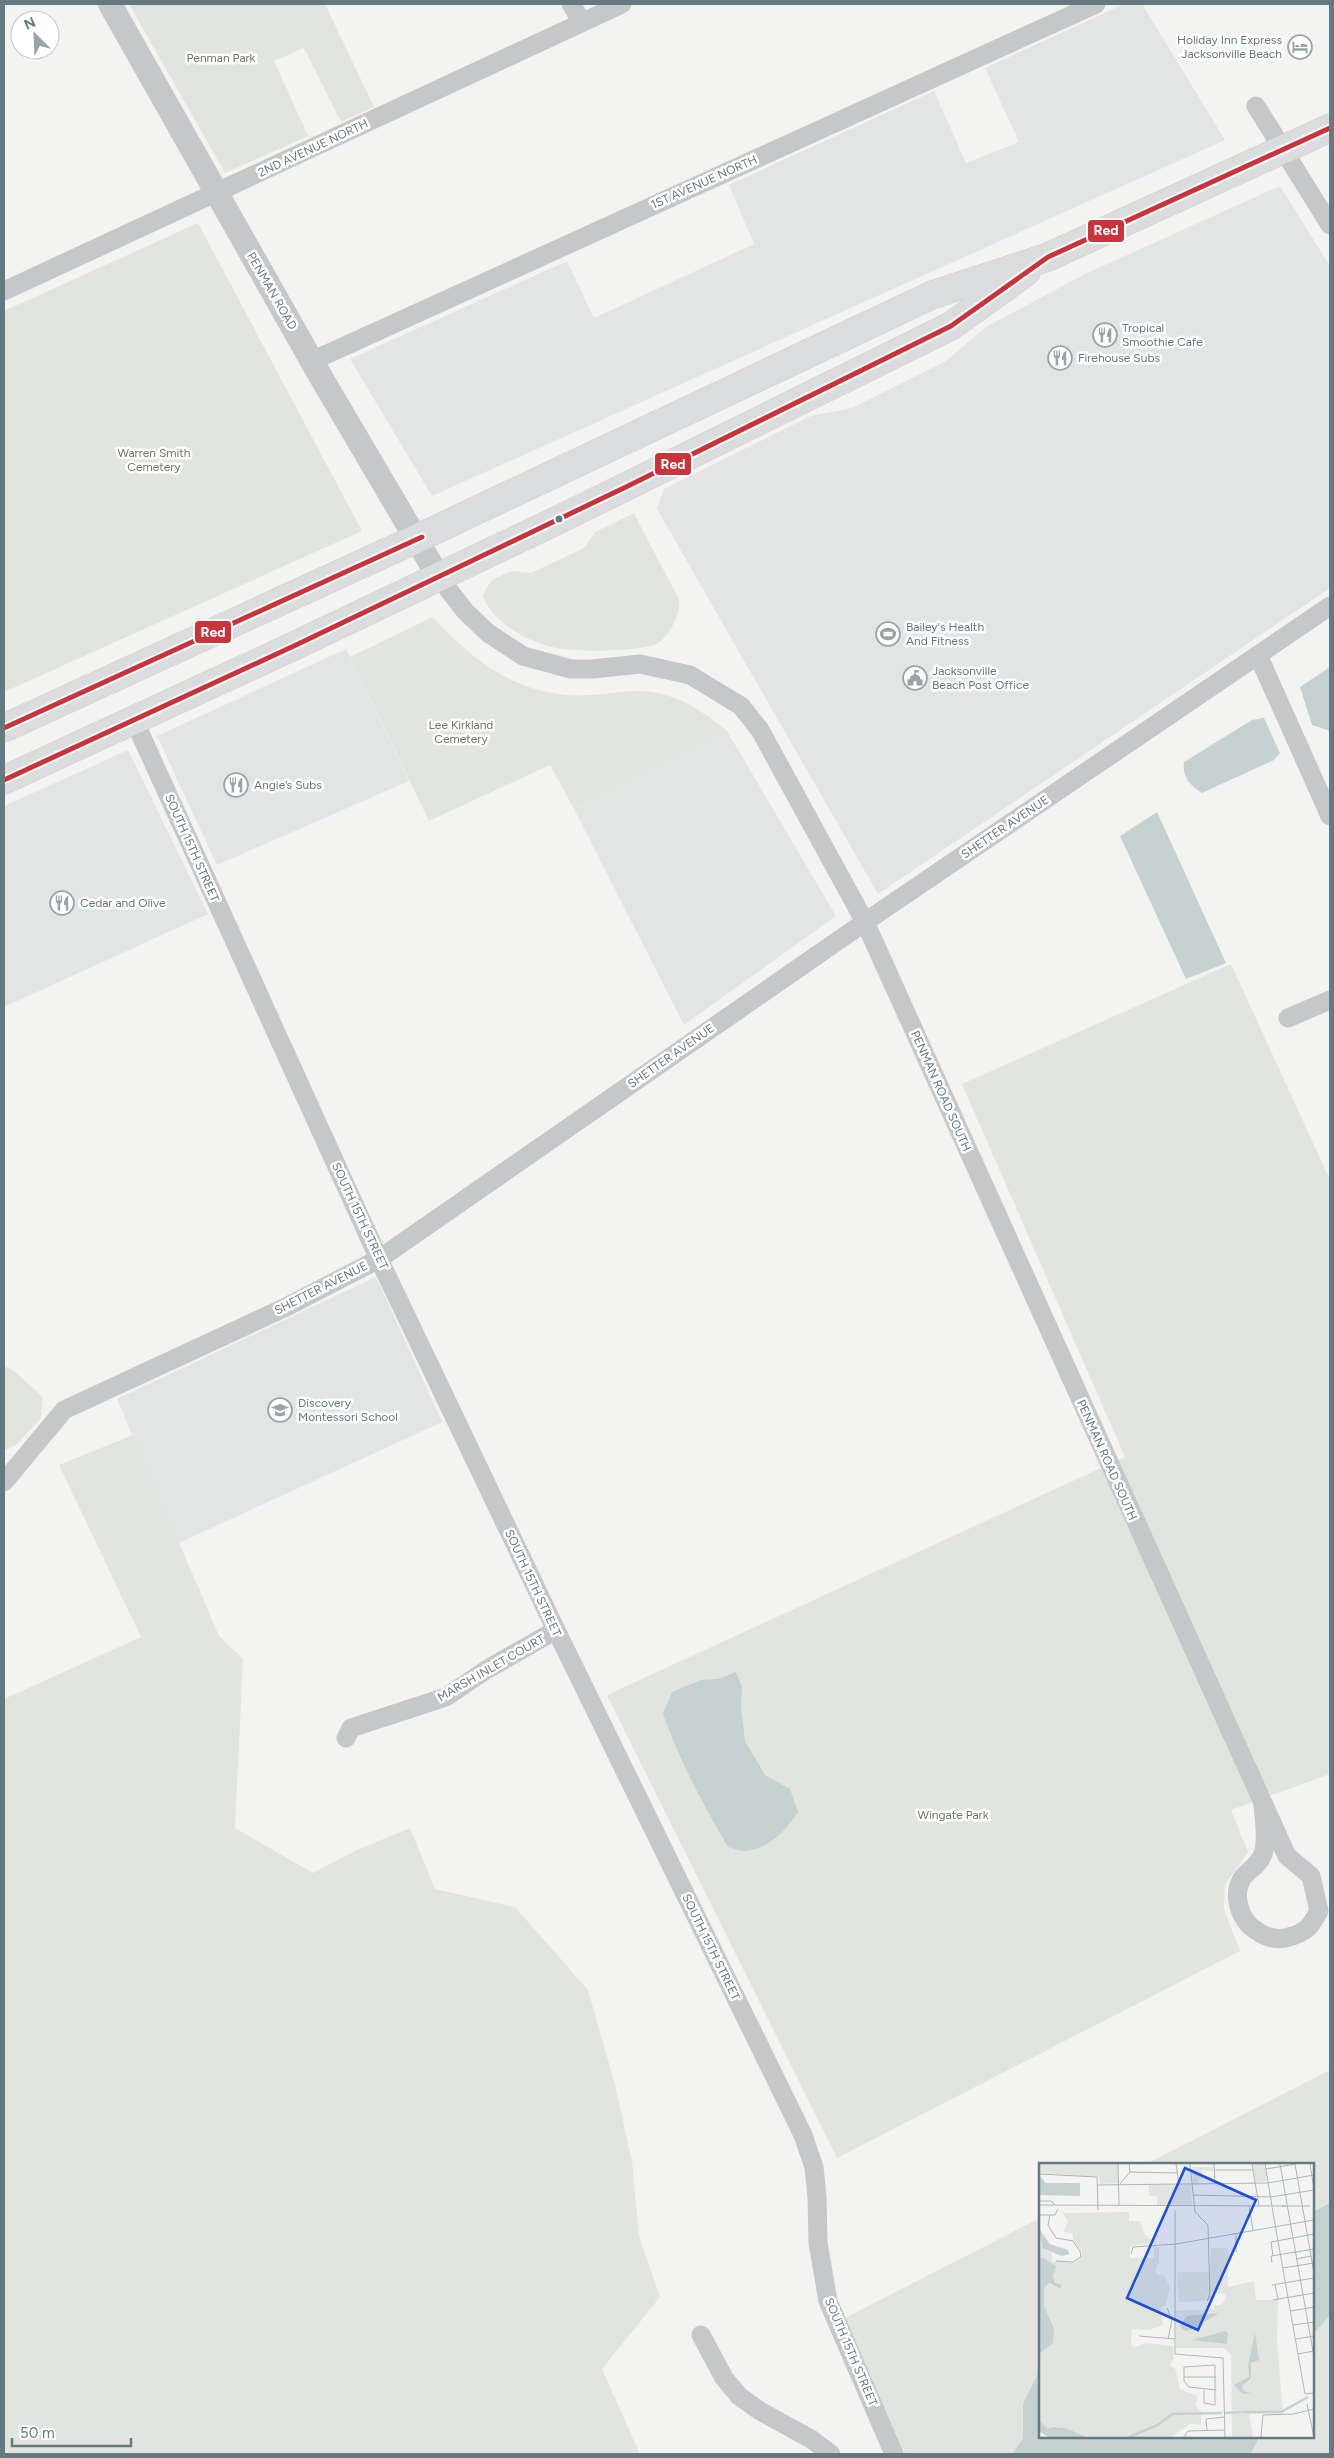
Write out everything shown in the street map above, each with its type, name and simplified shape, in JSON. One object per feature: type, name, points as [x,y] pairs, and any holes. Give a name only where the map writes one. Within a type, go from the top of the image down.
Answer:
[{"type":"highway","points":[[4,728],[416,539],[932,295],[1048,256],[1330,128]]},
{"type":"highway","points":[[4,780],[296,645],[628,486],[951,326],[1048,256]]},
{"type":"street","name":"PENMAN ROAD","points":[[110,4],[312,360],[438,576]]},
{"type":"street","points":[[571,4],[582,22]]},
{"type":"street","name":"2ND AVENUE NORTH","points":[[4,289],[622,4]]},
{"type":"street","name":"1ST AVENUE NORTH","points":[[312,360],[1096,4]]},
{"type":"street","points":[[1256,106],[1330,225]]},
{"type":"street","name":"PENMAN ROAD SOUTH","points":[[438,576],[465,611],[488,634],[523,656],[571,669],[592,669],[640,664],[690,675],[741,706],[760,730],[865,922],[1263,1804],[1286,1856],[1311,1876],[1320,1911],[1304,1933],[1281,1940],[1264,1936],[1249,1926],[1238,1908],[1238,1892],[1243,1878],[1256,1866],[1263,1854],[1265,1842],[1263,1804]]},
{"type":"street","name":"SHETTER AVENUE","points":[[4,1482],[64,1410],[286,1307],[379,1258],[865,922],[1330,606]]},
{"type":"street","points":[[1258,655],[1330,816]]},
{"type":"street","name":"SOUTH 15TH STREET","points":[[134,720],[379,1258],[556,1630],[803,2134],[814,2166],[818,2242],[828,2301],[894,2454]]},
{"type":"street","points":[[1288,1018],[1330,1000]]},
{"type":"street","name":"MARSH INLET COURT","points":[[346,1738],[351,1728],[446,1697],[486,1670],[556,1630]]},
{"type":"street","points":[[1256,1866],[1269,1861],[1284,1860],[1300,1866]]},
{"type":"street","points":[[701,2335],[724,2378],[740,2396],[760,2411],[811,2439],[830,2454]]},
{"type":"shaded area","points":[[1124,4],[1142,4],[1225,140],[432,496],[350,359],[567,261],[594,318],[754,244],[729,185],[934,91],[966,163],[1019,142],[985,68]]},
{"type":"shaded area","points":[[1280,186],[1330,266],[1330,588],[878,894],[657,509],[664,489],[811,416],[852,408],[946,361],[986,327],[1085,274]]},
{"type":"shaded area","points":[[346,649],[409,781],[217,865],[157,736]]},
{"type":"shaded area","points":[[1330,667],[1330,731],[1312,725],[1300,687]]},
{"type":"shaded area","points":[[1264,718],[1280,753],[1274,760],[1202,793],[1191,784],[1184,772],[1184,762],[1252,720]]},
{"type":"shaded area","points":[[727,731],[836,916],[684,1025],[574,809]]},
{"type":"shaded area","points":[[128,750],[208,914],[4,1007],[4,806]]},
{"type":"shaded area","points":[[1157,812],[1226,963],[1186,979],[1120,836]]},
{"type":"shaded area","name":"Discovery Montessori School","points":[[376,1277],[442,1422],[179,1543],[117,1399]]},
{"type":"shaded area","points":[[736,1672],[742,1687],[741,1706],[745,1741],[765,1775],[790,1789],[798,1812],[788,1826],[775,1838],[760,1847],[744,1851],[728,1847],[692,1782],[663,1714],[672,1692],[701,1680],[718,1679]]},
{"type":"shaded area","points":[[1330,2203],[1330,2315],[1314,2333],[1314,2211]]},
{"type":"shaded area","points":[[1039,2371],[1039,2438],[1259,2438],[1251,2454],[1012,2454],[1023,2439],[1023,2404]]},
{"type":"green space","name":"Penman Park","points":[[129,4],[325,4],[374,107],[341,122],[304,48],[274,61],[308,136],[225,173]]},
{"type":"green space","name":"Warren Smith Cemetery","points":[[198,223],[362,531],[4,692],[4,311]]},
{"type":"green space","points":[[634,513],[679,601],[675,620],[668,633],[659,642],[644,647],[615,650],[554,648],[516,632],[500,620],[487,604],[482,595],[492,580],[511,571],[531,573],[584,548],[595,532]]},
{"type":"green space","name":"Lee Kirkland Cemetery","points":[[433,617],[477,658],[509,679],[527,686],[546,692],[567,695],[593,695],[635,691],[661,694],[673,697],[696,708],[727,731],[574,809],[550,765],[429,821],[350,657]]},
{"type":"green space","name":"Wingate Park","points":[[1231,964],[1330,1180],[1330,1774],[1231,1810],[1248,1852],[1225,1885],[1224,1909],[1240,1951],[837,2158],[607,1695],[1125,1457],[962,1084]]},
{"type":"green space","points":[[4,1366],[14,1371],[43,1397],[41,1418],[17,1444],[4,1451]]},
{"type":"green space","points":[[133,1435],[219,1636],[243,1659],[235,1828],[313,1873],[357,1850],[410,1828],[435,1889],[515,1907],[588,1990],[615,2085],[632,2161],[639,2236],[660,2297],[602,2369],[640,2454],[4,2454],[4,1699],[141,1637],[59,1465]]},
{"type":"green space","points":[[1330,2070],[1330,2454],[905,2454],[843,2319],[1039,2219],[1039,2438],[1314,2438],[1314,2163],[1148,2163]]},
{"type":"transit line","name":"Red","points":[[4,780],[296,645],[628,486],[951,326],[1048,257],[1330,128]]},
{"type":"transit line","name":"Red","points":[[4,728],[422,537]]},
{"type":"place","name":"Holiday Inn Express Jacksonville Beach","points":[[1300,47]]},
{"type":"place","name":"Tropical Smoothie Cafe","points":[[1105,335]]},
{"type":"place","name":"Firehouse Subs","points":[[1060,358]]},
{"type":"place","name":"Bailey's Health And Fitness","points":[[888,634]]},
{"type":"place","name":"Jacksonville Beach Post Office","points":[[915,678]]},
{"type":"place","name":"Angie’s Subs","points":[[236,785]]},
{"type":"place","name":"Cedar and Olive","points":[[62,903]]},
{"type":"place","name":"Discovery Montessori School","points":[[280,1410]]}]
